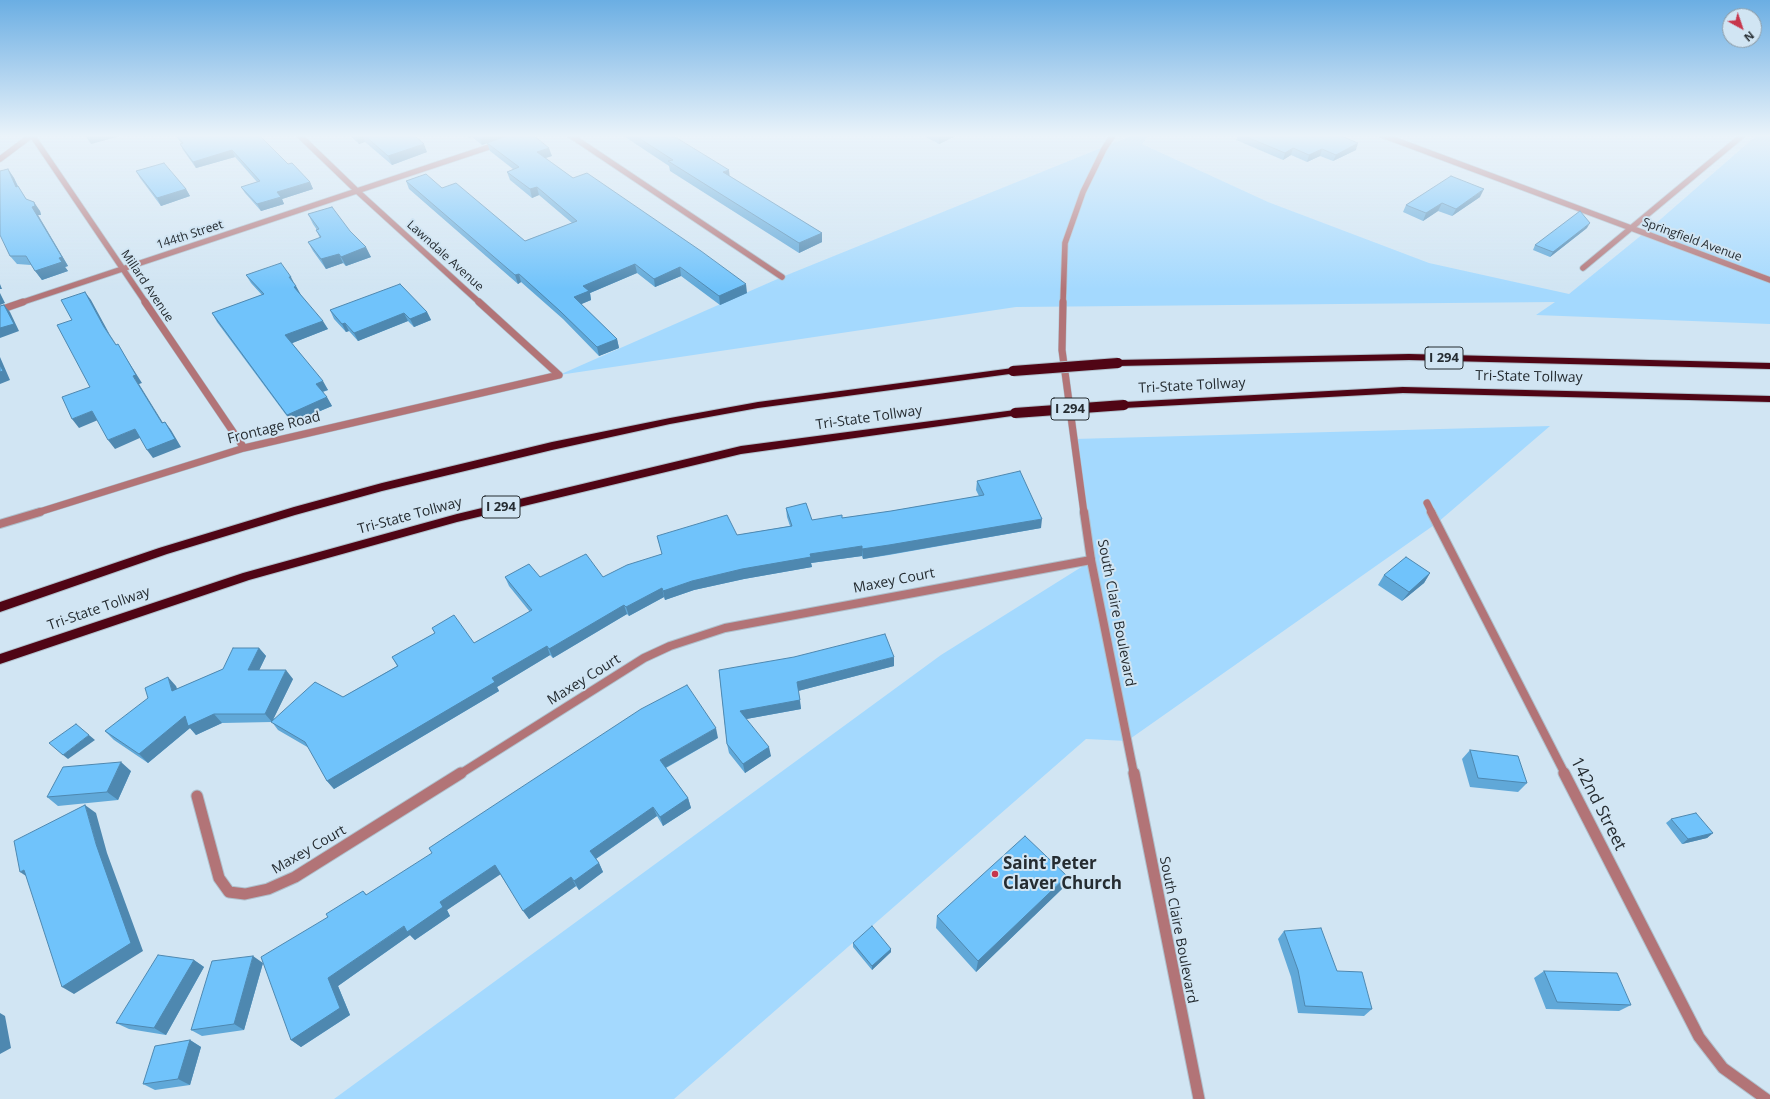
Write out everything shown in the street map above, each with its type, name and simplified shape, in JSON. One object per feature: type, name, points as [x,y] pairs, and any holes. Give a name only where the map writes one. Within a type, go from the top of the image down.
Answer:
[{"type":"highway","name":"Tri-State Tollway","points":[[0,607],[163,551],[294,511],[382,487],[552,446],[670,421],[758,405],[884,387],[1013,371],[1118,363],[1409,357],[1770,366]]},
{"type":"highway","name":"Tri-State Tollway","points":[[0,659],[247,576],[457,518],[741,450],[1015,414],[1124,405],[1403,390],[1770,399]]},
{"type":"street","name":"Millard Avenue","points":[[66,186],[244,448]]},
{"type":"street","name":"Lawndale Avenue","points":[[352,186],[559,375]]},
{"type":"street","name":"144th Street","points":[[0,310],[371,186]]},
{"type":"street","points":[[647,186],[782,277]]},
{"type":"street","name":"South Claire Boulevard","points":[[1086,186],[1065,243],[1062,350],[1091,560],[1199,1099]]},
{"type":"street","name":"Springfield Avenue","points":[[1517,186],[1770,280]]},
{"type":"street","points":[[1583,268],[1681,186]]},
{"type":"street","name":"Frontage Road","points":[[0,524],[244,448],[559,375]]},
{"type":"street","name":"142nd Street","points":[[1427,503],[1699,1036],[1723,1068],[1766,1099]]},
{"type":"street","name":"Maxey Court","points":[[197,796],[208,842],[219,878],[229,892],[245,894],[268,889],[295,877],[638,662],[670,646],[725,628],[922,590],[1091,560]]},
{"type":"shaded area","points":[[1006,186],[1234,186],[1268,202],[1429,263],[1569,294],[1654,225],[1698,186],[1770,186],[1770,324],[1536,315],[1555,302],[1016,307],[559,375],[782,277]]},
{"type":"shaded area","points":[[1550,426],[1437,523],[1127,741],[1086,739],[674,1099],[334,1099],[941,655],[1091,561],[1074,439]]},
{"type":"building","points":[[0,186],[18,186],[26,199],[34,202],[35,206],[32,207],[62,257],[59,258],[62,262],[35,271],[26,256],[10,256],[0,235]]},
{"type":"building","points":[[148,186],[184,186],[186,189],[157,198]]},
{"type":"building","points":[[296,186],[277,192],[281,197],[257,204],[241,187]]},
{"type":"building","points":[[412,186],[440,186],[442,188],[447,186],[460,186],[525,241],[577,221],[537,187],[530,189],[526,186],[606,186],[701,251],[746,284],[719,296],[680,267],[654,279],[635,264],[583,286],[589,291],[574,297],[617,339],[597,347],[519,274],[515,275]]},
{"type":"building","points":[[708,186],[746,186],[822,233],[799,243]]},
{"type":"building","points":[[1435,186],[1477,186],[1484,189],[1456,209],[1442,203],[1426,213],[1406,205]]},
{"type":"building","points":[[332,207],[350,231],[366,247],[341,257],[339,254],[321,259],[308,242],[321,237],[316,230],[319,229],[308,214]]},
{"type":"building","points":[[1580,211],[1590,223],[1553,252],[1535,245]]},
{"type":"building","points":[[281,263],[296,286],[294,287],[323,321],[285,335],[323,381],[316,384],[327,397],[287,415],[212,313],[264,294],[246,275]]},
{"type":"building","points":[[400,284],[427,312],[410,319],[404,313],[354,333],[345,323],[342,324],[330,310]]},
{"type":"building","points":[[85,292],[104,327],[116,345],[118,344],[136,375],[133,376],[162,423],[165,422],[175,439],[147,450],[135,429],[108,440],[92,411],[72,419],[62,397],[90,387],[57,325],[72,320],[61,300]]},
{"type":"building","points":[[4,305],[14,324],[0,328],[0,306]]},
{"type":"building","points":[[0,365],[3,371],[0,372]]},
{"type":"building","points":[[1020,471],[1042,519],[889,545],[862,549],[862,546],[810,554],[811,557],[742,569],[692,581],[663,591],[662,588],[626,607],[624,605],[549,649],[547,646],[492,678],[495,682],[327,781],[305,742],[271,722],[315,682],[343,697],[398,666],[392,657],[435,633],[432,628],[454,615],[474,643],[532,610],[505,577],[529,564],[540,577],[586,554],[603,577],[627,565],[662,554],[657,536],[727,515],[737,535],[792,526],[786,508],[806,503],[812,520],[842,515],[842,518],[891,511],[984,495],[977,481]]},
{"type":"building","points":[[1406,557],[1430,573],[1409,592],[1384,575]]},
{"type":"building","points":[[885,634],[894,657],[797,682],[800,700],[740,711],[769,747],[743,764],[727,744],[719,670],[794,657]]},
{"type":"building","points":[[233,648],[259,648],[248,670],[286,670],[265,714],[214,714],[188,726],[185,716],[139,754],[105,731],[148,698],[145,688],[168,677],[172,691],[223,669]]},
{"type":"building","points":[[687,685],[716,728],[660,760],[688,798],[660,817],[653,807],[590,851],[599,863],[574,881],[571,877],[523,911],[495,865],[440,902],[443,907],[407,932],[404,926],[328,978],[340,1008],[291,1040],[261,957],[328,917],[326,914],[363,891],[366,895],[432,853],[429,848],[641,709]]},
{"type":"building","points":[[76,724],[89,735],[63,755],[49,743]]},
{"type":"building","points":[[1470,750],[1518,756],[1527,783],[1478,778]]},
{"type":"building","points":[[121,762],[107,792],[47,797],[63,767]]},
{"type":"building","points":[[85,805],[96,844],[131,943],[62,987],[24,870],[20,872],[14,841]]},
{"type":"building","points":[[1696,813],[1713,833],[1688,839],[1671,819]]},
{"type":"building","points":[[1025,836],[1067,876],[978,961],[937,916]]},
{"type":"building","points":[[872,926],[891,949],[872,966],[853,943]]},
{"type":"building","points":[[1321,928],[1337,971],[1362,972],[1372,1009],[1305,1006],[1298,970],[1284,931]]},
{"type":"building","points":[[158,955],[194,960],[154,1028],[116,1023]]},
{"type":"building","points":[[253,956],[234,1024],[191,1030],[212,961]]},
{"type":"building","points":[[1544,971],[1617,973],[1631,1005],[1557,1002]]},
{"type":"building","points":[[190,1040],[178,1079],[143,1084],[155,1046]]},
{"type":"place","name":"Saint Peter Claver Church","points":[[995,874]]}]
